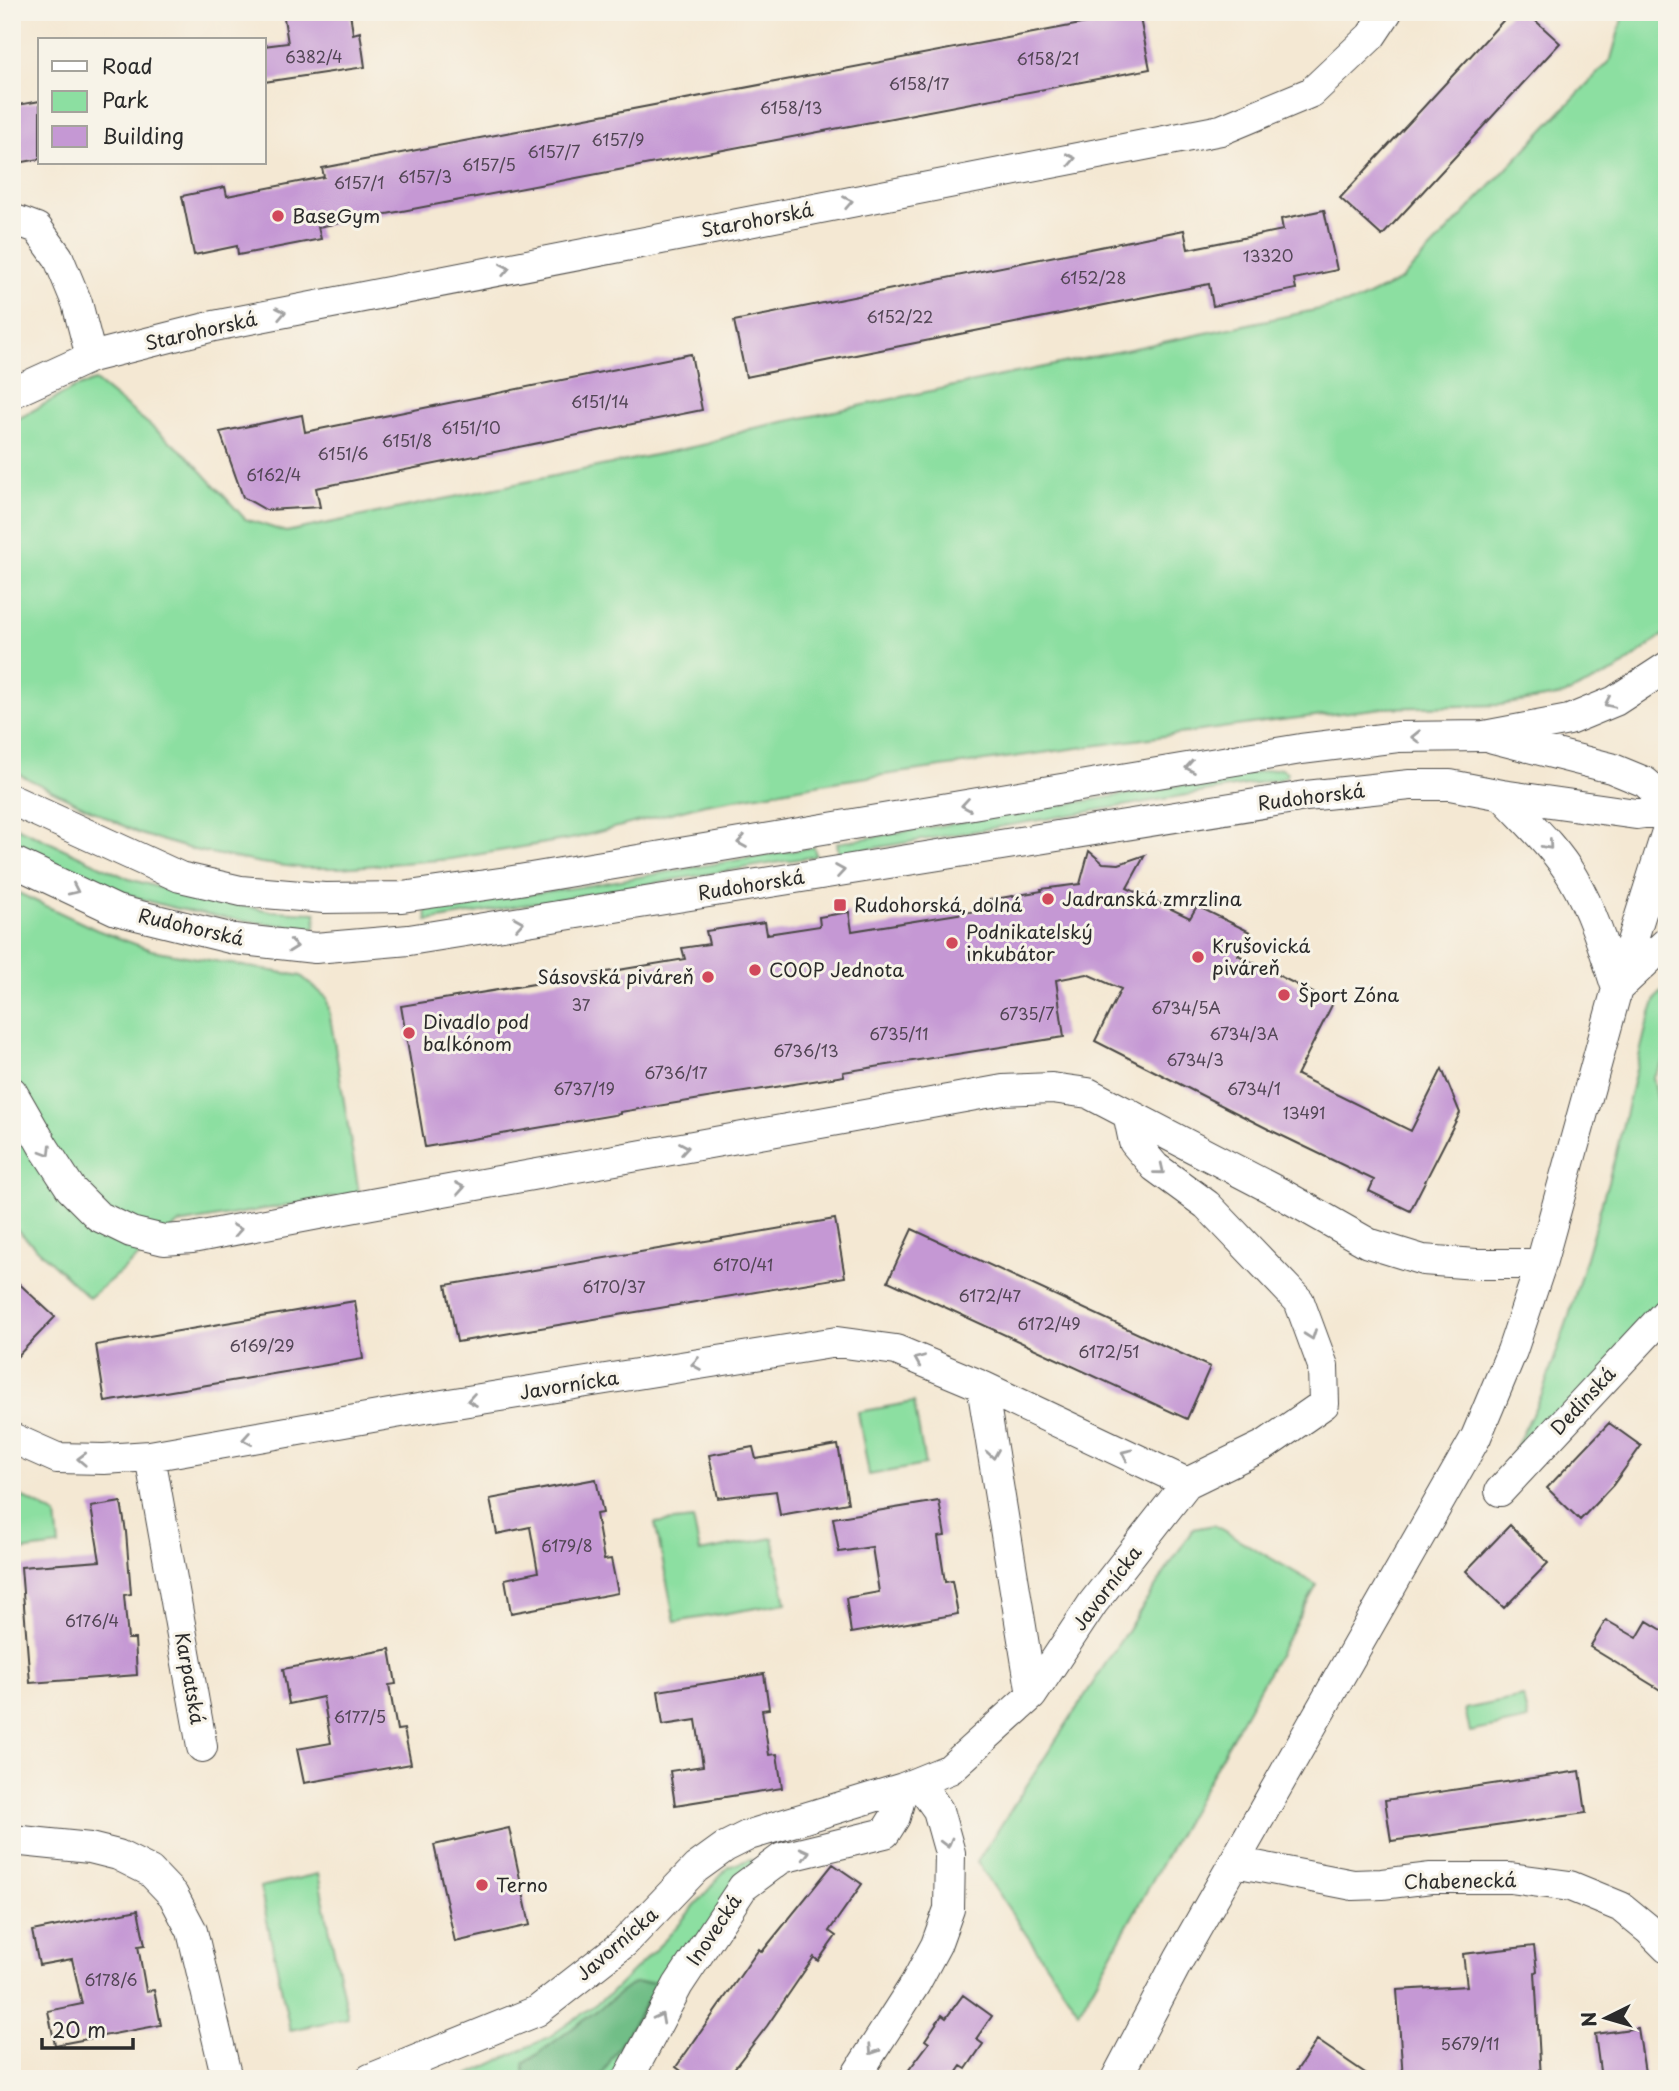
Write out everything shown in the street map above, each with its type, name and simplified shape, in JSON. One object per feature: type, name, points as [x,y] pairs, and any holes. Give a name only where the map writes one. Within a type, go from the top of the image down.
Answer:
[{"type":"street","name":"Starohorská","points":[[12,393],[91,357],[214,326],[1221,130],[1312,92],[1371,36],[1387,12]]},
{"type":"street","points":[[15,221],[37,228],[58,257],[77,303],[91,357]]},
{"type":"street","points":[[12,800],[180,877],[241,891],[324,898],[402,897],[508,882],[1301,749],[1398,737],[1484,736],[1569,720],[1615,701],[1667,667]]},
{"type":"street","points":[[1484,736],[1611,768],[1645,782],[1667,802]]},
{"type":"street","name":"Rudohorská","points":[[12,861],[116,910],[234,939],[315,948],[409,940],[1306,796],[1410,785],[1450,785],[1636,814],[1667,810]]},
{"type":"street","points":[[1502,795],[1552,849],[1573,877],[1601,940],[1617,989]]},
{"type":"street","points":[[1116,2079],[1179,1959],[1476,1437],[1513,1351],[1541,1264],[1617,989],[1667,831]]},
{"type":"street","points":[[1617,989],[1667,942]]},
{"type":"street","points":[[12,1092],[71,1189],[98,1216],[131,1232],[164,1240],[192,1238],[1003,1090],[1052,1088],[1088,1093],[1280,1193],[1368,1243],[1423,1260],[1476,1264],[1541,1264]]},
{"type":"street","name":"Javornícka","points":[[370,2079],[537,2011],[624,1943],[696,1868],[724,1847],[749,1835],[911,1785],[950,1769],[1032,1695],[1093,1603],[1187,1483],[1265,1444],[1324,1404],[1323,1366],[1299,1301],[1207,1205],[1155,1167],[1134,1142],[1128,1114]]},
{"type":"street","name":"Dedinská","points":[[1500,1491],[1667,1312]]},
{"type":"street","name":"Javornícka","points":[[12,1438],[57,1458],[104,1460],[150,1456],[418,1409],[836,1342],[896,1349],[982,1386],[1187,1483]]},
{"type":"street","points":[[982,1386],[1032,1695]]},
{"type":"street","name":"Karpatská","points":[[150,1456],[201,1747]]},
{"type":"street","points":[[854,2079],[915,1984],[936,1945],[949,1909],[950,1853],[938,1811],[911,1785]]},
{"type":"street","name":"Inovecká","points":[[628,2079],[678,1985],[743,1887],[782,1858],[885,1833],[911,1785]]},
{"type":"street","points":[[12,1840],[90,1848],[118,1855],[150,1871],[173,1895],[192,1931],[227,2079]]},
{"type":"street","name":"Chabenecká","points":[[1235,1862],[1353,1885],[1430,1878],[1510,1878],[1570,1886],[1621,1907],[1667,1948]]},
{"type":"green space","points":[[1624,12],[1667,12],[1667,632],[1616,671],[1564,695],[1500,705],[1383,708],[840,781],[705,804],[576,838],[451,859],[340,868],[303,868],[261,863],[194,850],[140,834],[12,771],[12,422],[72,389],[95,381],[187,455],[245,519],[286,532],[707,444],[750,429],[1358,301],[1401,280],[1611,59]]},
{"type":"green space","points":[[1281,768],[1287,772],[1287,776],[1281,779],[839,854],[837,843]]},
{"type":"green space","points":[[12,825],[129,879],[182,894],[271,911],[316,913],[315,928],[219,917],[170,907],[125,893],[12,842]]},
{"type":"green space","points":[[814,847],[816,856],[427,921],[426,909],[586,886]]},
{"type":"green space","points":[[12,890],[97,930],[151,950],[301,976],[327,998],[359,1193],[178,1224],[89,1298],[12,1225]]},
{"type":"green space","points":[[1661,992],[1667,995],[1667,1057],[1653,1077],[1659,1107],[1667,1112],[1667,1130],[1662,1137],[1667,1141],[1667,1302],[1497,1485],[1542,1394],[1569,1316],[1615,1157],[1646,1028]]},
{"type":"green space","points":[[914,1402],[925,1465],[869,1475],[858,1412]]},
{"type":"green space","points":[[12,1491],[56,1515],[59,1546],[12,1552]]},
{"type":"green space","points":[[693,1519],[700,1552],[773,1538],[786,1603],[675,1622],[655,1523]]},
{"type":"green space","points":[[1214,1525],[1317,1585],[1079,2012],[977,1862],[1193,1529]]},
{"type":"green space","points":[[1523,1697],[1528,1720],[1470,1732],[1465,1709]]},
{"type":"green space","points":[[751,1859],[754,1864],[615,2079],[460,2079],[549,2037],[610,1994],[666,1939],[728,1867]]},
{"type":"green space","points":[[318,1874],[348,2018],[290,2030],[260,1887]]},
{"type":"green space","points":[[659,1982],[599,2079],[524,2079],[524,2064],[634,1983]]},
{"type":"building","points":[[283,12],[350,12],[353,34],[360,32],[365,67],[266,82],[266,46],[288,43]]},
{"type":"building","points":[[1511,12],[1526,12],[1560,43],[1382,236],[1340,198]]},
{"type":"building","points":[[1139,13],[1150,69],[318,227],[321,239],[238,255],[237,246],[194,255],[182,196],[225,187],[227,196],[324,177],[322,168]]},
{"type":"building","points":[[38,101],[38,159],[12,164],[12,106]]},
{"type":"building","points":[[1324,210],[1337,270],[1294,279],[1296,289],[1213,306],[1209,284],[746,377],[734,321],[1184,230],[1188,249],[1283,230],[1281,219]]},
{"type":"building","points":[[691,354],[702,410],[316,488],[320,507],[266,510],[243,497],[220,432],[302,415],[305,432]]},
{"type":"building","points":[[1089,851],[1103,863],[1119,864],[1145,855],[1127,888],[1190,918],[1197,906],[1250,932],[1238,955],[1333,1003],[1297,1075],[1411,1131],[1442,1069],[1460,1113],[1410,1211],[1369,1191],[1374,1180],[1095,1041],[1121,989],[1087,974],[1056,980],[1064,1037],[843,1072],[844,1076],[425,1147],[401,1006],[685,959],[682,948],[709,944],[706,931],[765,922],[767,934],[820,926],[819,917],[849,912],[852,931],[989,909],[988,900],[1080,884]]},
{"type":"building","points":[[835,1219],[845,1277],[457,1342],[446,1285]]},
{"type":"building","points":[[912,1229],[1210,1367],[1187,1419],[888,1281]]},
{"type":"building","points":[[12,1277],[55,1317],[12,1362]]},
{"type":"building","points":[[355,1301],[363,1359],[105,1402],[96,1345]]},
{"type":"building","points":[[1609,1423],[1641,1446],[1613,1485],[1580,1520],[1547,1488]]},
{"type":"building","points":[[838,1445],[848,1503],[780,1515],[776,1491],[718,1498],[709,1455],[753,1447],[756,1459]]},
{"type":"building","points":[[596,1479],[603,1513],[596,1514],[604,1560],[611,1559],[618,1593],[511,1613],[505,1579],[538,1572],[530,1527],[497,1534],[490,1499]]},
{"type":"building","points":[[939,1501],[945,1536],[938,1537],[945,1582],[952,1581],[958,1614],[851,1633],[846,1598],[879,1592],[872,1547],[839,1552],[833,1518]]},
{"type":"building","points":[[121,1502],[131,1594],[124,1595],[128,1639],[135,1639],[137,1675],[30,1683],[21,1567],[100,1561],[91,1507]]},
{"type":"building","points":[[1510,1525],[1548,1563],[1504,1608],[1466,1571]]},
{"type":"building","points":[[1606,1620],[1637,1638],[1647,1621],[1667,1633],[1667,1694],[1590,1647]]},
{"type":"building","points":[[390,1649],[396,1684],[389,1685],[397,1730],[404,1729],[411,1764],[304,1783],[297,1749],[331,1743],[323,1697],[289,1704],[283,1669]]},
{"type":"building","points":[[764,1674],[769,1709],[762,1710],[769,1755],[777,1754],[782,1788],[675,1805],[670,1771],[703,1766],[696,1720],[663,1725],[658,1691]]},
{"type":"building","points":[[1580,1771],[1586,1813],[1391,1841],[1385,1800]]},
{"type":"building","name":"Terno","points":[[509,1828],[530,1925],[455,1942],[434,1845]]},
{"type":"building","points":[[833,1864],[862,1884],[829,1931],[836,1936],[818,1961],[814,1957],[767,2026],[726,2079],[692,2079],[676,2067],[759,1949],[762,1952]]},
{"type":"building","points":[[138,1910],[145,1945],[138,1946],[146,1991],[154,1990],[161,2025],[55,2045],[48,2011],[82,2004],[72,1959],[39,1965],[32,1931]]},
{"type":"building","points":[[1534,1946],[1541,2079],[1403,2079],[1397,1990],[1467,1986],[1463,1954]]},
{"type":"building","points":[[963,1995],[992,2016],[976,2039],[983,2044],[966,2069],[961,2066],[952,2079],[902,2079],[929,2043],[925,2040],[942,2015],[946,2018]]},
{"type":"building","points":[[1638,2028],[1646,2079],[1601,2079],[1595,2034]]},
{"type":"building","points":[[1317,2040],[1374,2079],[1291,2079]]},
{"type":"place","name":"BaseGym","points":[[278,216]]},
{"type":"place","name":"Jadranská zmrzlina","points":[[1048,899]]},
{"type":"place","name":"Rudohorská, dolná","points":[[840,905]]},
{"type":"place","name":"Podnikatelský inkubátor","points":[[952,943]]},
{"type":"place","name":"Krušovická piváreň","points":[[1198,957]]},
{"type":"place","name":"COOP Jednota","points":[[755,970]]},
{"type":"place","name":"Sásovská piváreň","points":[[708,977]]},
{"type":"place","name":"Šport Zóna","points":[[1284,995]]},
{"type":"place","name":"Divadlo pod balkónom","points":[[409,1033]]},
{"type":"place","name":"Terno","points":[[482,1885]]}]
